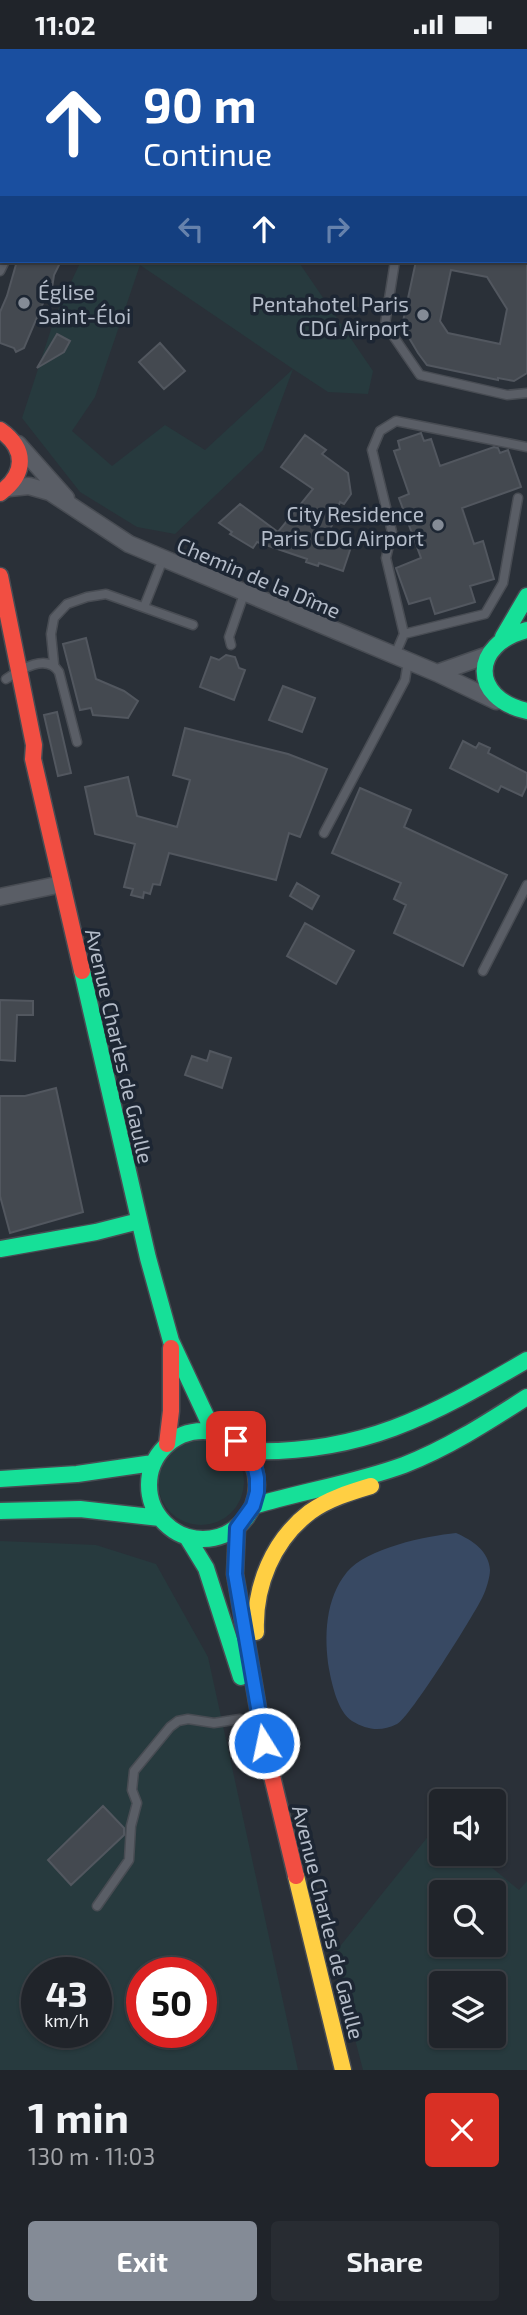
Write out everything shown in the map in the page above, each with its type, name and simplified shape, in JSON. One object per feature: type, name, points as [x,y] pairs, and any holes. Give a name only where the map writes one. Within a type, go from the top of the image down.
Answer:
[{"type":"main road","points":[[0,430],[15,441],[20,451],[20,471],[4,490]]},
{"type":"main road","name":"Avenue Charles de Gaulle","points":[[0,576],[13,675],[34,745],[33,759],[139,1221],[171,1341],[214,1431]]},
{"type":"main road","points":[[526,712],[500,703],[491,693],[484,668],[488,655],[503,637],[527,596]]},
{"type":"main road","points":[[503,637],[515,631],[527,630]]},
{"type":"main road","name":"Avenue Charles de Gaulle","points":[[0,654],[13,675]]},
{"type":"main road","points":[[0,1248],[96,1232],[139,1221]]},
{"type":"main road","name":"Avenue Charles de Gaulle","points":[[167,1444],[171,1411],[171,1341]]},
{"type":"main road","points":[[246,1451],[280,1452],[323,1448],[377,1435],[459,1400],[527,1360]]},
{"type":"main road","points":[[264,1743],[265,1706],[253,1613],[261,1580],[287,1535],[311,1511],[381,1482],[406,1465],[474,1431],[527,1397]]},
{"type":"main road","points":[[195,1431],[214,1431],[236,1441],[246,1451],[254,1464],[257,1492],[253,1506],[237,1528],[221,1537],[204,1540],[177,1533],[160,1518],[152,1506],[149,1477],[153,1463],[167,1444],[180,1435],[195,1431]]},
{"type":"main road","points":[[0,1479],[57,1477],[127,1469],[153,1463]]},
{"type":"main road","points":[[253,1506],[406,1465]]},
{"type":"main road","points":[[0,1511],[80,1509],[160,1518]]},
{"type":"main road","name":"Avenue Charles de Gaulle","points":[[237,1528],[235,1574],[264,1743],[342,2070]]},
{"type":"main road","name":"Avenue Charles de Gaulle","points":[[187,1537],[206,1568],[264,1743]]},
{"type":"street","name":"Chemin de la Dîme","points":[[15,441],[72,505]]},
{"type":"street","name":"Chemin de la Dîme","points":[[4,490],[29,487],[50,492],[129,544],[438,673],[500,703]]},
{"type":"street","points":[[438,673],[488,655]]},
{"type":"street","points":[[0,897],[62,884]]},
{"type":"lane","points":[[395,263],[386,324],[420,375],[507,395],[527,393]]},
{"type":"lane","points":[[324,833],[405,680],[402,658],[404,634],[386,558],[392,532],[372,450],[380,431],[396,421],[527,447]]},
{"type":"lane","points":[[404,634],[485,614],[503,583],[519,498]]},
{"type":"lane","points":[[144,607],[163,559]]},
{"type":"lane","points":[[77,743],[59,672],[54,664],[51,634],[54,618],[66,604],[106,594],[193,625]]},
{"type":"lane","points":[[231,645],[229,637],[244,594]]},
{"type":"lane","points":[[13,675],[46,661],[54,664]]},
{"type":"lane","points":[[483,971],[527,885]]},
{"type":"lane","points":[[97,1906],[129,1860],[131,1826],[137,1803],[132,1790],[134,1771],[178,1721],[214,1723],[240,1719]]},
{"type":"green space","points":[[80,263],[299,263],[373,371],[368,394],[328,392],[293,369],[263,450],[175,534],[137,527],[80,492],[22,418],[56,314]],"holes":[[[140,265],[293,369],[205,450],[165,425],[112,466],[72,431],[95,397]]]},
{"type":"green space","points":[[201,1439],[225,1446],[237,1458],[244,1482],[237,1506],[225,1518],[201,1525],[177,1518],[165,1506],[158,1482],[165,1458],[177,1446]]},
{"type":"green space","points":[[0,1541],[96,1545],[156,1564],[208,1657],[298,2070],[0,2070]]},
{"type":"green space","points":[[429,1835],[429,1866],[490,1866],[519,1890],[527,1881],[527,2070],[363,2070],[333,1955]]},
{"type":"water","points":[[456,1533],[474,1543],[487,1557],[490,1573],[483,1596],[442,1664],[404,1718],[397,1724],[374,1729],[352,1721],[336,1698],[327,1657],[330,1606],[340,1583],[347,1572],[368,1556],[414,1540]]},
{"type":"building","name":"Église Saint-Éloi","points":[[16,263],[60,263],[52,288],[49,289],[24,348],[16,352],[14,348],[0,343],[0,312]]},
{"type":"building","name":"Pentahotel Paris CDG Airport","points":[[416,263],[527,263],[527,373],[514,381],[498,380],[427,365],[402,326]],"holes":[[[451,270],[487,277],[507,309],[500,344],[448,333],[440,321]]]},
{"type":"building","points":[[57,334],[70,341],[64,352],[37,368]]},
{"type":"building","points":[[160,343],[185,371],[164,389],[139,362]]},
{"type":"building","name":"City Residence Paris CDG Airport","points":[[421,433],[424,441],[431,439],[440,466],[494,447],[498,448],[500,453],[508,450],[521,487],[462,508],[474,544],[483,541],[494,579],[470,586],[475,602],[435,614],[430,598],[409,604],[396,568],[421,558],[399,498],[409,494],[394,451],[400,449],[398,441]]},
{"type":"building","points":[[305,435],[326,450],[322,454],[348,473],[351,494],[344,504],[340,502],[327,539],[351,547],[343,571],[319,563],[318,566],[306,562],[307,559],[257,542],[253,548],[230,534],[232,532],[219,523],[240,504],[278,532],[313,489],[281,467]]},
{"type":"building","points":[[86,638],[96,679],[124,691],[138,701],[128,718],[93,715],[91,708],[80,710],[63,644]]},
{"type":"building","points":[[226,655],[235,657],[239,668],[245,670],[234,700],[200,687],[211,657],[219,660]]},
{"type":"building","points":[[283,686],[315,698],[302,732],[269,720]]},
{"type":"building","points":[[57,712],[71,773],[58,776],[44,715]]},
{"type":"building","points":[[185,728],[288,754],[327,769],[300,837],[289,833],[276,880],[169,853],[160,885],[153,884],[150,894],[144,892],[143,898],[131,895],[133,889],[124,887],[135,844],[95,834],[85,787],[128,777],[137,816],[177,827],[190,780],[173,775]]},
{"type":"building","points":[[463,741],[476,748],[479,743],[490,748],[488,753],[527,773],[527,785],[522,796],[501,786],[498,792],[450,768]]},
{"type":"building","points":[[360,788],[411,810],[404,827],[507,875],[463,966],[394,933],[406,905],[394,899],[401,883],[332,853]]},
{"type":"building","points":[[297,883],[319,896],[312,909],[290,896]]},
{"type":"building","points":[[305,923],[354,951],[336,984],[287,956]]},
{"type":"building","points":[[0,1000],[33,1001],[33,1015],[17,1015],[15,1061],[0,1060]]},
{"type":"building","points":[[210,1051],[231,1058],[222,1088],[185,1075],[192,1056],[207,1061]]},
{"type":"building","points":[[56,1088],[83,1212],[10,1233],[0,1196],[0,1096],[25,1096]]},
{"type":"building","points":[[103,1806],[124,1828],[124,1835],[71,1885],[48,1860]]},
{"type":"traffic: fast","points":[[503,637],[527,596]]},
{"type":"traffic: fast","points":[[527,630],[509,637],[495,647],[487,658],[485,671],[487,683],[495,695],[508,704],[527,711]]},
{"type":"traffic: fast","points":[[82,971],[148,1258],[171,1341],[213,1431]]},
{"type":"traffic: fast","points":[[0,1249],[96,1232],[139,1221]]},
{"type":"traffic: fast","points":[[246,1451],[287,1451],[325,1446],[394,1428],[459,1398],[527,1360]]},
{"type":"traffic: fast","points":[[253,1506],[404,1465],[452,1443],[527,1397]]},
{"type":"traffic: fast","points":[[203,1431],[224,1435],[241,1447],[253,1464],[257,1485],[253,1506],[241,1523],[224,1535],[203,1539],[182,1535],[165,1523],[153,1506],[149,1485],[153,1464],[165,1447],[182,1435],[203,1431]]},
{"type":"traffic: fast","points":[[0,1479],[77,1474],[153,1463]]},
{"type":"traffic: fast","points":[[0,1511],[80,1509],[160,1518]]},
{"type":"traffic: fast","points":[[187,1537],[206,1568],[241,1677]]},
{"type":"traffic: slow","points":[[256,1632],[262,1581],[268,1565],[286,1536],[317,1507],[371,1486]]},
{"type":"traffic: slow","points":[[296,1876],[343,2070]]},
{"type":"traffic: jam","points":[[0,430],[15,445],[20,461],[15,478],[0,493]]},
{"type":"traffic: jam","points":[[0,576],[34,745],[33,759],[82,971]]},
{"type":"traffic: jam","points":[[167,1444],[171,1411],[171,1348]]},
{"type":"traffic: jam","points":[[237,1528],[235,1574],[264,1743],[296,1876]]},
{"type":"place","name":"Église Saint-Éloi","points":[[24,303]]},
{"type":"place","name":"Pentahotel Paris CDG Airport","points":[[423,315]]},
{"type":"place","name":"City Residence Paris CDG Airport","points":[[438,525]]},
{"type":"route","points":[[236,1441],[254,1464],[257,1478],[253,1506],[237,1528],[235,1574],[264,1743]]}]
